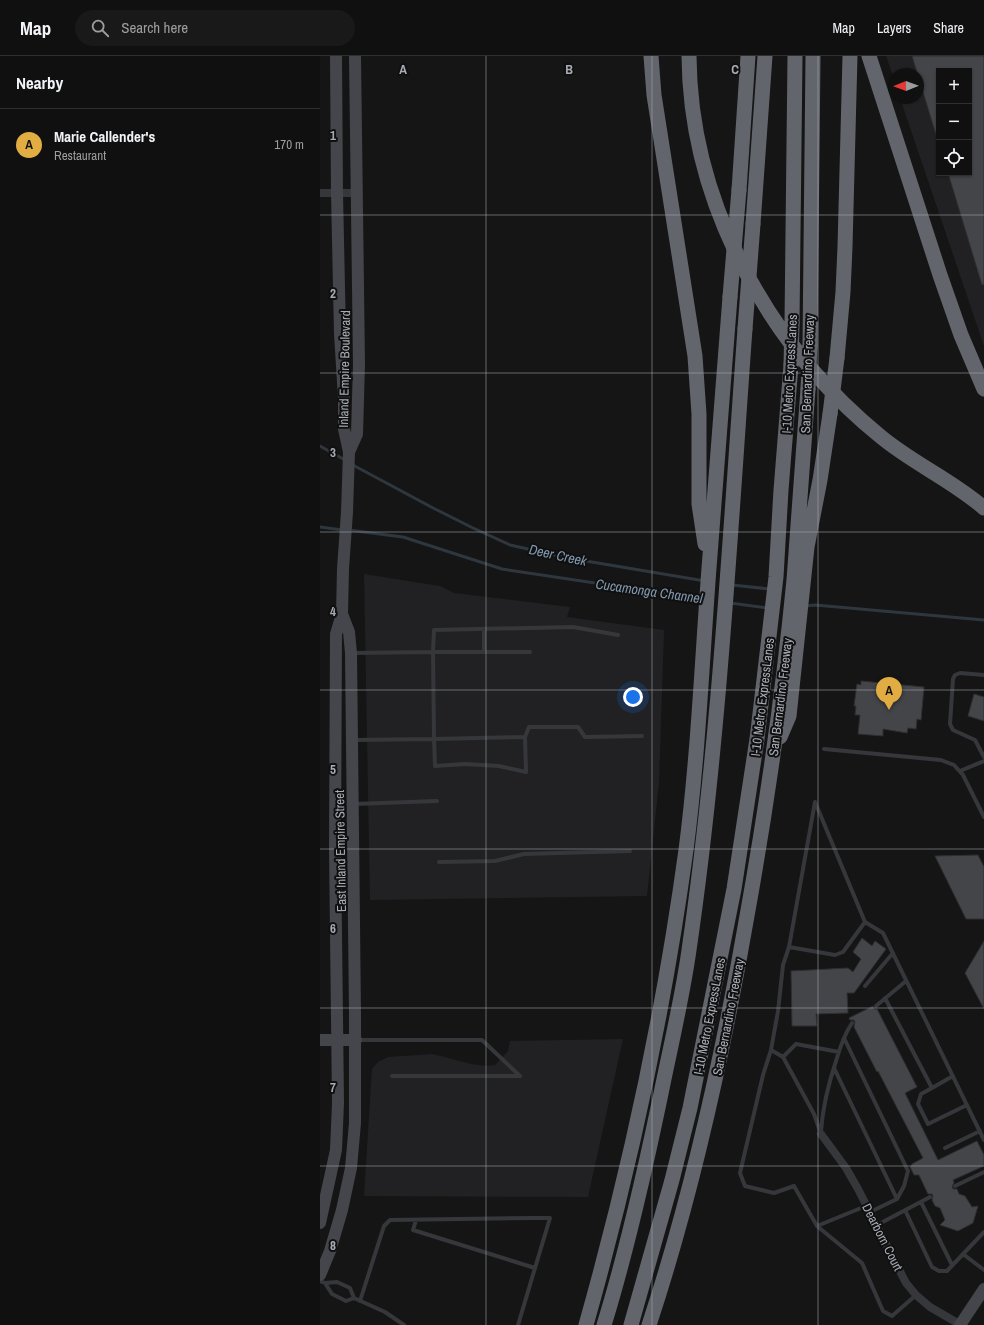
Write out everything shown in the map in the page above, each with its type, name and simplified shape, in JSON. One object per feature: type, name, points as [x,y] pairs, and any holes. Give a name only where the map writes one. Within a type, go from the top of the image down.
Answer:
[{"type":"highway","points":[[651,56],[654,95],[695,356],[699,414],[699,504],[709,569]]},
{"type":"highway","points":[[689,56],[694,121],[708,178],[720,214],[737,255],[769,314],[802,357],[843,403],[881,437],[984,508]]},
{"type":"highway","points":[[586,1325],[637,1127],[653,1049],[673,935],[686,848],[706,614],[748,56]]},
{"type":"highway","points":[[604,1325],[639,1194],[677,1018],[689,953],[710,783],[724,617],[765,56]]},
{"type":"highway","name":"I-10 Metro ExpressLanes","points":[[631,1325],[672,1180],[690,1108],[706,1034],[734,889],[757,740],[776,577],[791,365],[795,56]]},
{"type":"highway","name":"San Bernardino Freeway","points":[[649,1325],[664,1282],[700,1150],[736,982],[794,624],[799,581],[810,346],[813,56]]},
{"type":"highway","points":[[799,581],[820,480],[837,358],[844,278],[850,56]]},
{"type":"highway","points":[[869,56],[940,275],[961,335],[984,389]]},
{"type":"highway","points":[[660,1325],[664,1282]]},
{"type":"highway","points":[[582,1325],[591,1307]]},
{"type":"main road","name":"Inland Empire Boulevard","points":[[336,56],[340,334],[344,398],[344,429],[349,452]]},
{"type":"main road","name":"Inland Empire Boulevard","points":[[349,452],[357,434],[359,364],[355,56]]},
{"type":"main road","name":"East Inland Empire Street","points":[[337,1040],[335,848],[336,634],[342,614],[349,452]]},
{"type":"main road","name":"East Inland Empire Street","points":[[342,614],[349,632],[351,653],[356,1040]]},
{"type":"main road","points":[[320,1040],[356,1040],[355,1123],[351,1168],[342,1210],[322,1279]]},
{"type":"main road","points":[[320,1223],[336,1150],[338,1103],[337,1040]]},
{"type":"main road","points":[[960,1325],[984,1289]]},
{"type":"street","points":[[320,193],[357,193]]},
{"type":"street","name":"Dearborn Court","points":[[821,1134],[846,1168],[906,1283],[916,1295],[930,1307],[960,1325]]},
{"type":"lane","points":[[618,635],[573,627],[434,630],[435,766],[465,764],[499,766],[526,772],[525,737],[529,727],[578,727],[585,737],[642,736]]},
{"type":"lane","points":[[484,629],[484,652]]},
{"type":"lane","points":[[351,653],[530,652]]},
{"type":"lane","points":[[984,675],[960,673],[955,675],[953,679],[950,724],[953,730],[975,740],[984,757]]},
{"type":"lane","points":[[352,740],[525,737]]},
{"type":"lane","points":[[824,749],[941,760],[954,765],[963,775],[984,817]]},
{"type":"lane","points":[[960,771],[984,761]]},
{"type":"lane","points":[[353,804],[437,801]]},
{"type":"lane","points":[[916,1295],[892,1316],[883,1311],[862,1263],[817,1226],[794,1186],[774,1193],[760,1190],[746,1186],[740,1172],[763,1075],[771,1050],[778,1011],[783,965],[789,947],[815,802],[865,922],[883,934],[984,1140]]},
{"type":"lane","points":[[439,862],[495,861],[524,854],[630,851]]},
{"type":"lane","points":[[789,947],[835,955],[843,952],[865,922]]},
{"type":"lane","points":[[865,986],[893,954]]},
{"type":"lane","points":[[876,1006],[906,981]]},
{"type":"lane","points":[[885,998],[932,1088]]},
{"type":"lane","points":[[821,1134],[823,1110],[834,1068],[844,1038],[852,1023]]},
{"type":"lane","points":[[817,1226],[897,1199],[904,1186],[908,1171],[844,1038]]},
{"type":"lane","points":[[356,1040],[482,1040],[520,1076],[392,1076]]},
{"type":"lane","points":[[783,1057],[796,1044],[839,1052]]},
{"type":"lane","points":[[771,1050],[783,1057],[814,1114],[821,1134]]},
{"type":"lane","points":[[834,1068],[897,1199]]},
{"type":"lane","points":[[953,1076],[921,1094],[918,1104],[928,1124],[967,1105]]},
{"type":"lane","points":[[945,1148],[980,1131]]},
{"type":"lane","points":[[956,1186],[984,1172]]},
{"type":"lane","points":[[877,1225],[930,1197]]},
{"type":"lane","points":[[921,1202],[952,1265]]},
{"type":"lane","points":[[905,1210],[932,1267],[939,1271],[946,1271],[984,1232]]},
{"type":"lane","points":[[360,1301],[384,1226],[390,1220],[550,1218],[518,1325]]},
{"type":"lane","points":[[416,1220],[413,1230],[535,1268]]},
{"type":"lane","points":[[963,1254],[984,1270]]},
{"type":"lane","points":[[322,1279],[332,1294],[346,1300],[354,1298],[385,1312],[404,1325]]},
{"type":"lane","points":[[322,1279],[337,1282],[350,1288],[354,1298]]},
{"type":"shaded area","points":[[886,56],[984,56],[984,346],[902,104],[924,104],[924,68],[890,68]]},
{"type":"shaded area","points":[[364,574],[440,586],[454,593],[570,607],[567,617],[664,630],[659,783],[647,896],[370,900]]},
{"type":"shaded area","points":[[623,1039],[588,1197],[364,1196],[372,1069],[378,1062],[388,1057],[433,1054],[471,1064],[487,1066],[495,1065],[508,1051],[510,1041]]},
{"type":"building","points":[[912,56],[984,56],[984,284],[982,285],[949,176],[972,176],[972,68],[936,68],[936,135],[924,95],[924,68],[916,68]]},
{"type":"building","points":[[861,681],[924,687],[921,720],[917,719],[916,729],[908,728],[907,733],[883,729],[883,736],[858,734],[860,715],[855,715],[856,706],[854,706],[857,684],[861,685]]},
{"type":"building","points":[[974,694],[984,697],[984,721],[968,716]]},
{"type":"building","points":[[978,855],[984,867],[984,919],[966,919],[935,856]]},
{"type":"building","points":[[862,938],[872,946],[875,941],[886,949],[854,993],[847,993],[848,1013],[816,1014],[817,1026],[792,1026],[791,971],[848,968],[853,972],[861,959],[853,952]]},
{"type":"building","points":[[984,941],[984,1009],[965,973]]},
{"type":"building","points":[[873,1006],[874,1009],[877,1009],[917,1087],[905,1093],[938,1160],[977,1141],[984,1155],[984,1166],[953,1180],[953,1189],[957,1189],[959,1194],[965,1196],[972,1207],[978,1206],[973,1223],[958,1231],[940,1225],[945,1220],[940,1208],[935,1206],[932,1200],[932,1194],[928,1194],[919,1175],[914,1175],[910,1167],[912,1164],[923,1158],[854,1027],[854,1020],[850,1020],[849,1018]]},
{"type":"waterway","name":"Deer Creek","points":[[320,446],[345,460]]},
{"type":"waterway","name":"Deer Creek","points":[[351,464],[435,509],[510,545],[568,558],[705,581]]},
{"type":"waterway","name":"Cucamonga Channel","points":[[320,527],[342,530]]},
{"type":"waterway","name":"Cucamonga Channel","points":[[348,530],[403,537],[502,569],[702,599]]},
{"type":"waterway","name":"Deer Creek","points":[[732,585],[770,589]]},
{"type":"waterway","name":"Cucamonga Channel","points":[[730,603],[768,608]]},
{"type":"waterway","name":"Cucamonga Channel","points":[[805,606],[815,605],[984,620]]},
{"type":"place","name":"Marie Callender's","points":[[889,710]]}]
